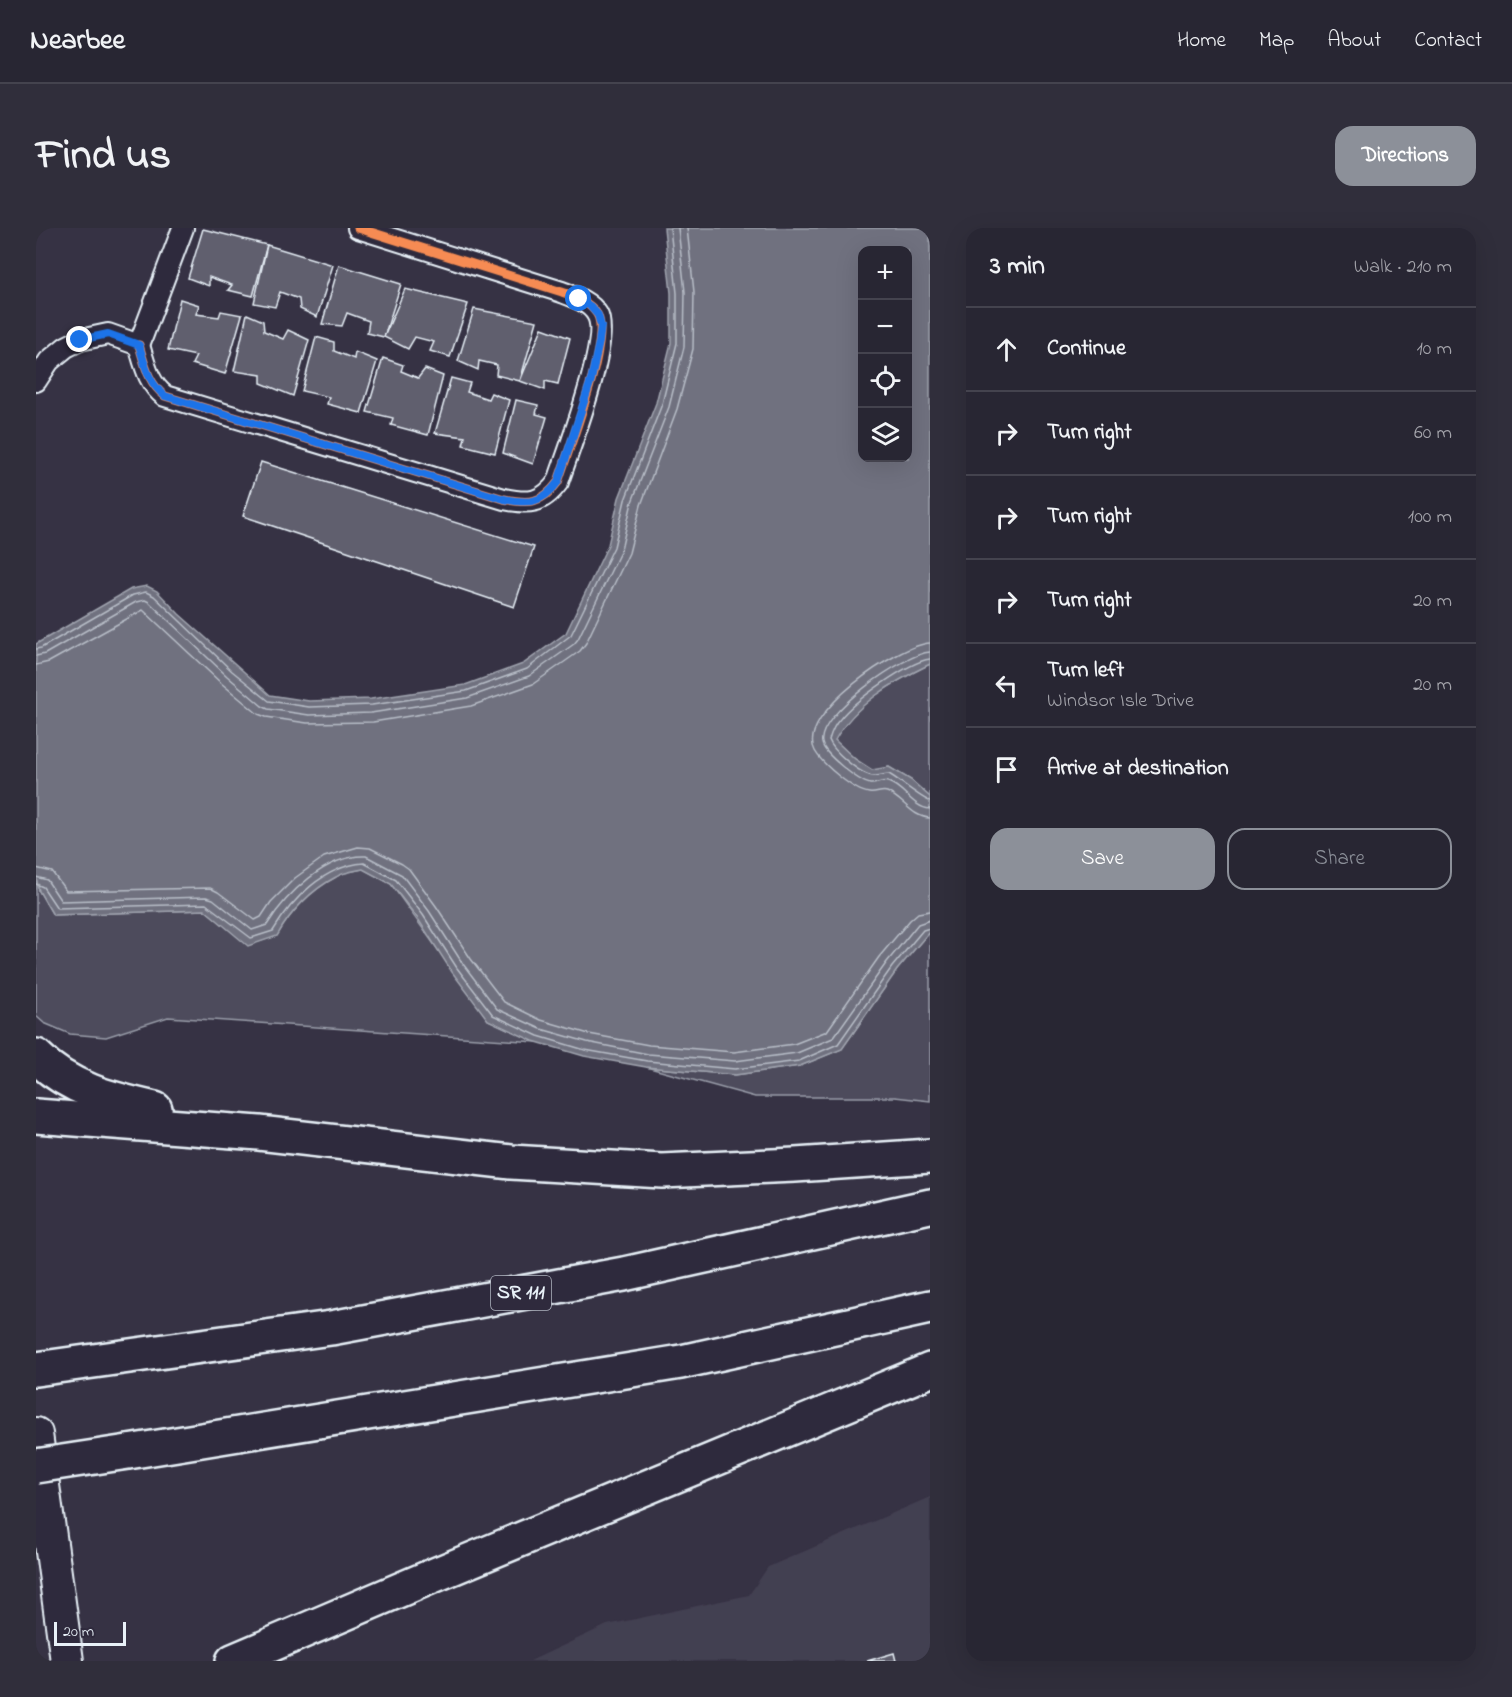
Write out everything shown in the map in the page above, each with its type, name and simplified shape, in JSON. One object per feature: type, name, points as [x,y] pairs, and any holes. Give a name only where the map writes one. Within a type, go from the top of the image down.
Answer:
[{"type":"highway","points":[[36,1056],[62,1077],[84,1089],[112,1099],[259,1133]]},
{"type":"highway","points":[[36,1116],[259,1133],[511,1162],[662,1171],[930,1156]]},
{"type":"highway","name":"SR 111","points":[[36,1369],[331,1328],[624,1274],[930,1206]]},
{"type":"highway","points":[[36,1466],[681,1362],[930,1307]]},
{"type":"highway","points":[[233,1661],[930,1370]]},
{"type":"main road","points":[[36,1434],[67,1661]]},
{"type":"street","points":[[183,228],[139,345],[148,376],[155,388],[173,399],[504,499],[525,503],[540,499],[551,492],[558,482],[591,380],[601,326],[598,315],[590,306],[562,292],[358,228]]},
{"type":"street","points":[[36,381],[49,361],[66,347],[80,340],[108,334],[139,345]]},
{"type":"shaded area","points":[[930,664],[930,797],[911,780],[889,767],[872,771],[834,740],[853,715],[876,695]]},
{"type":"shaded area","points":[[363,869],[391,884],[488,1020],[537,1042],[168,1017],[106,1037],[70,1034],[44,1023],[36,1016],[36,876],[39,891],[53,915],[205,910],[249,945],[277,936],[288,918],[302,902],[327,882],[342,874]]},
{"type":"shaded area","points":[[930,931],[930,1101],[895,1097],[755,1097],[646,1067],[735,1075],[800,1066],[842,1049],[897,970]]},
{"type":"shaded area","points":[[930,1497],[930,1661],[530,1661],[607,1625],[749,1595],[768,1567]]},
{"type":"water","points":[[664,228],[930,228],[930,664],[876,695],[853,715],[835,740],[855,759],[872,770],[889,767],[911,780],[930,797],[930,931],[897,970],[842,1049],[800,1066],[735,1075],[646,1067],[584,1056],[533,1041],[488,1020],[391,884],[363,869],[342,874],[318,888],[288,918],[277,936],[248,946],[205,910],[53,915],[39,891],[36,876],[36,644],[131,589],[147,586],[157,591],[179,614],[270,695],[309,701],[371,699],[465,685],[523,664],[566,633],[608,545],[619,498],[656,403],[671,343],[671,293]]},
{"type":"building","points":[[203,229],[267,245],[253,296],[228,290],[232,285],[209,277],[209,286],[188,278]]},
{"type":"building","points":[[267,245],[333,265],[317,317],[300,309],[299,299],[280,292],[275,307],[254,303]]},
{"type":"building","points":[[339,265],[401,284],[384,337],[367,333],[369,321],[347,313],[342,326],[322,324]]},
{"type":"building","points":[[405,289],[468,304],[450,357],[430,351],[434,342],[415,337],[408,349],[384,337]]},
{"type":"building","points":[[180,299],[199,305],[196,314],[219,317],[221,311],[242,315],[225,374],[192,364],[196,356],[168,350]]},
{"type":"building","points":[[474,309],[537,321],[520,381],[496,375],[497,365],[479,361],[478,370],[458,361]]},
{"type":"building","points":[[247,314],[263,321],[264,331],[283,339],[288,330],[309,340],[293,396],[261,383],[261,375],[234,371]]},
{"type":"building","points":[[542,328],[570,338],[558,384],[545,381],[545,390],[520,381]]},
{"type":"building","points":[[316,337],[334,342],[334,351],[354,359],[355,352],[377,361],[361,413],[327,404],[329,397],[302,391]]},
{"type":"building","points":[[383,358],[403,365],[401,371],[418,378],[425,369],[443,376],[428,435],[391,425],[393,418],[367,412]]},
{"type":"building","points":[[451,378],[470,383],[467,392],[488,399],[491,393],[509,400],[495,453],[463,445],[465,437],[435,433]]},
{"type":"building","points":[[516,400],[538,405],[536,414],[547,417],[533,464],[503,453]]},
{"type":"building","points":[[261,462],[534,547],[514,607],[243,516]]},
{"type":"building","points":[[894,1653],[896,1661],[867,1661]]},
{"type":"cycle path","points":[[139,345],[151,379],[165,396],[504,499],[527,502],[546,495],[558,482],[587,396],[599,346],[600,327],[597,314],[586,303],[562,292],[358,228]]},
{"type":"route","points":[[80,340],[108,334],[139,345],[148,376],[155,388],[165,396],[180,402],[347,450],[504,499],[525,503],[540,499],[551,492],[558,482],[591,380],[601,326],[598,315],[579,299]]}]
